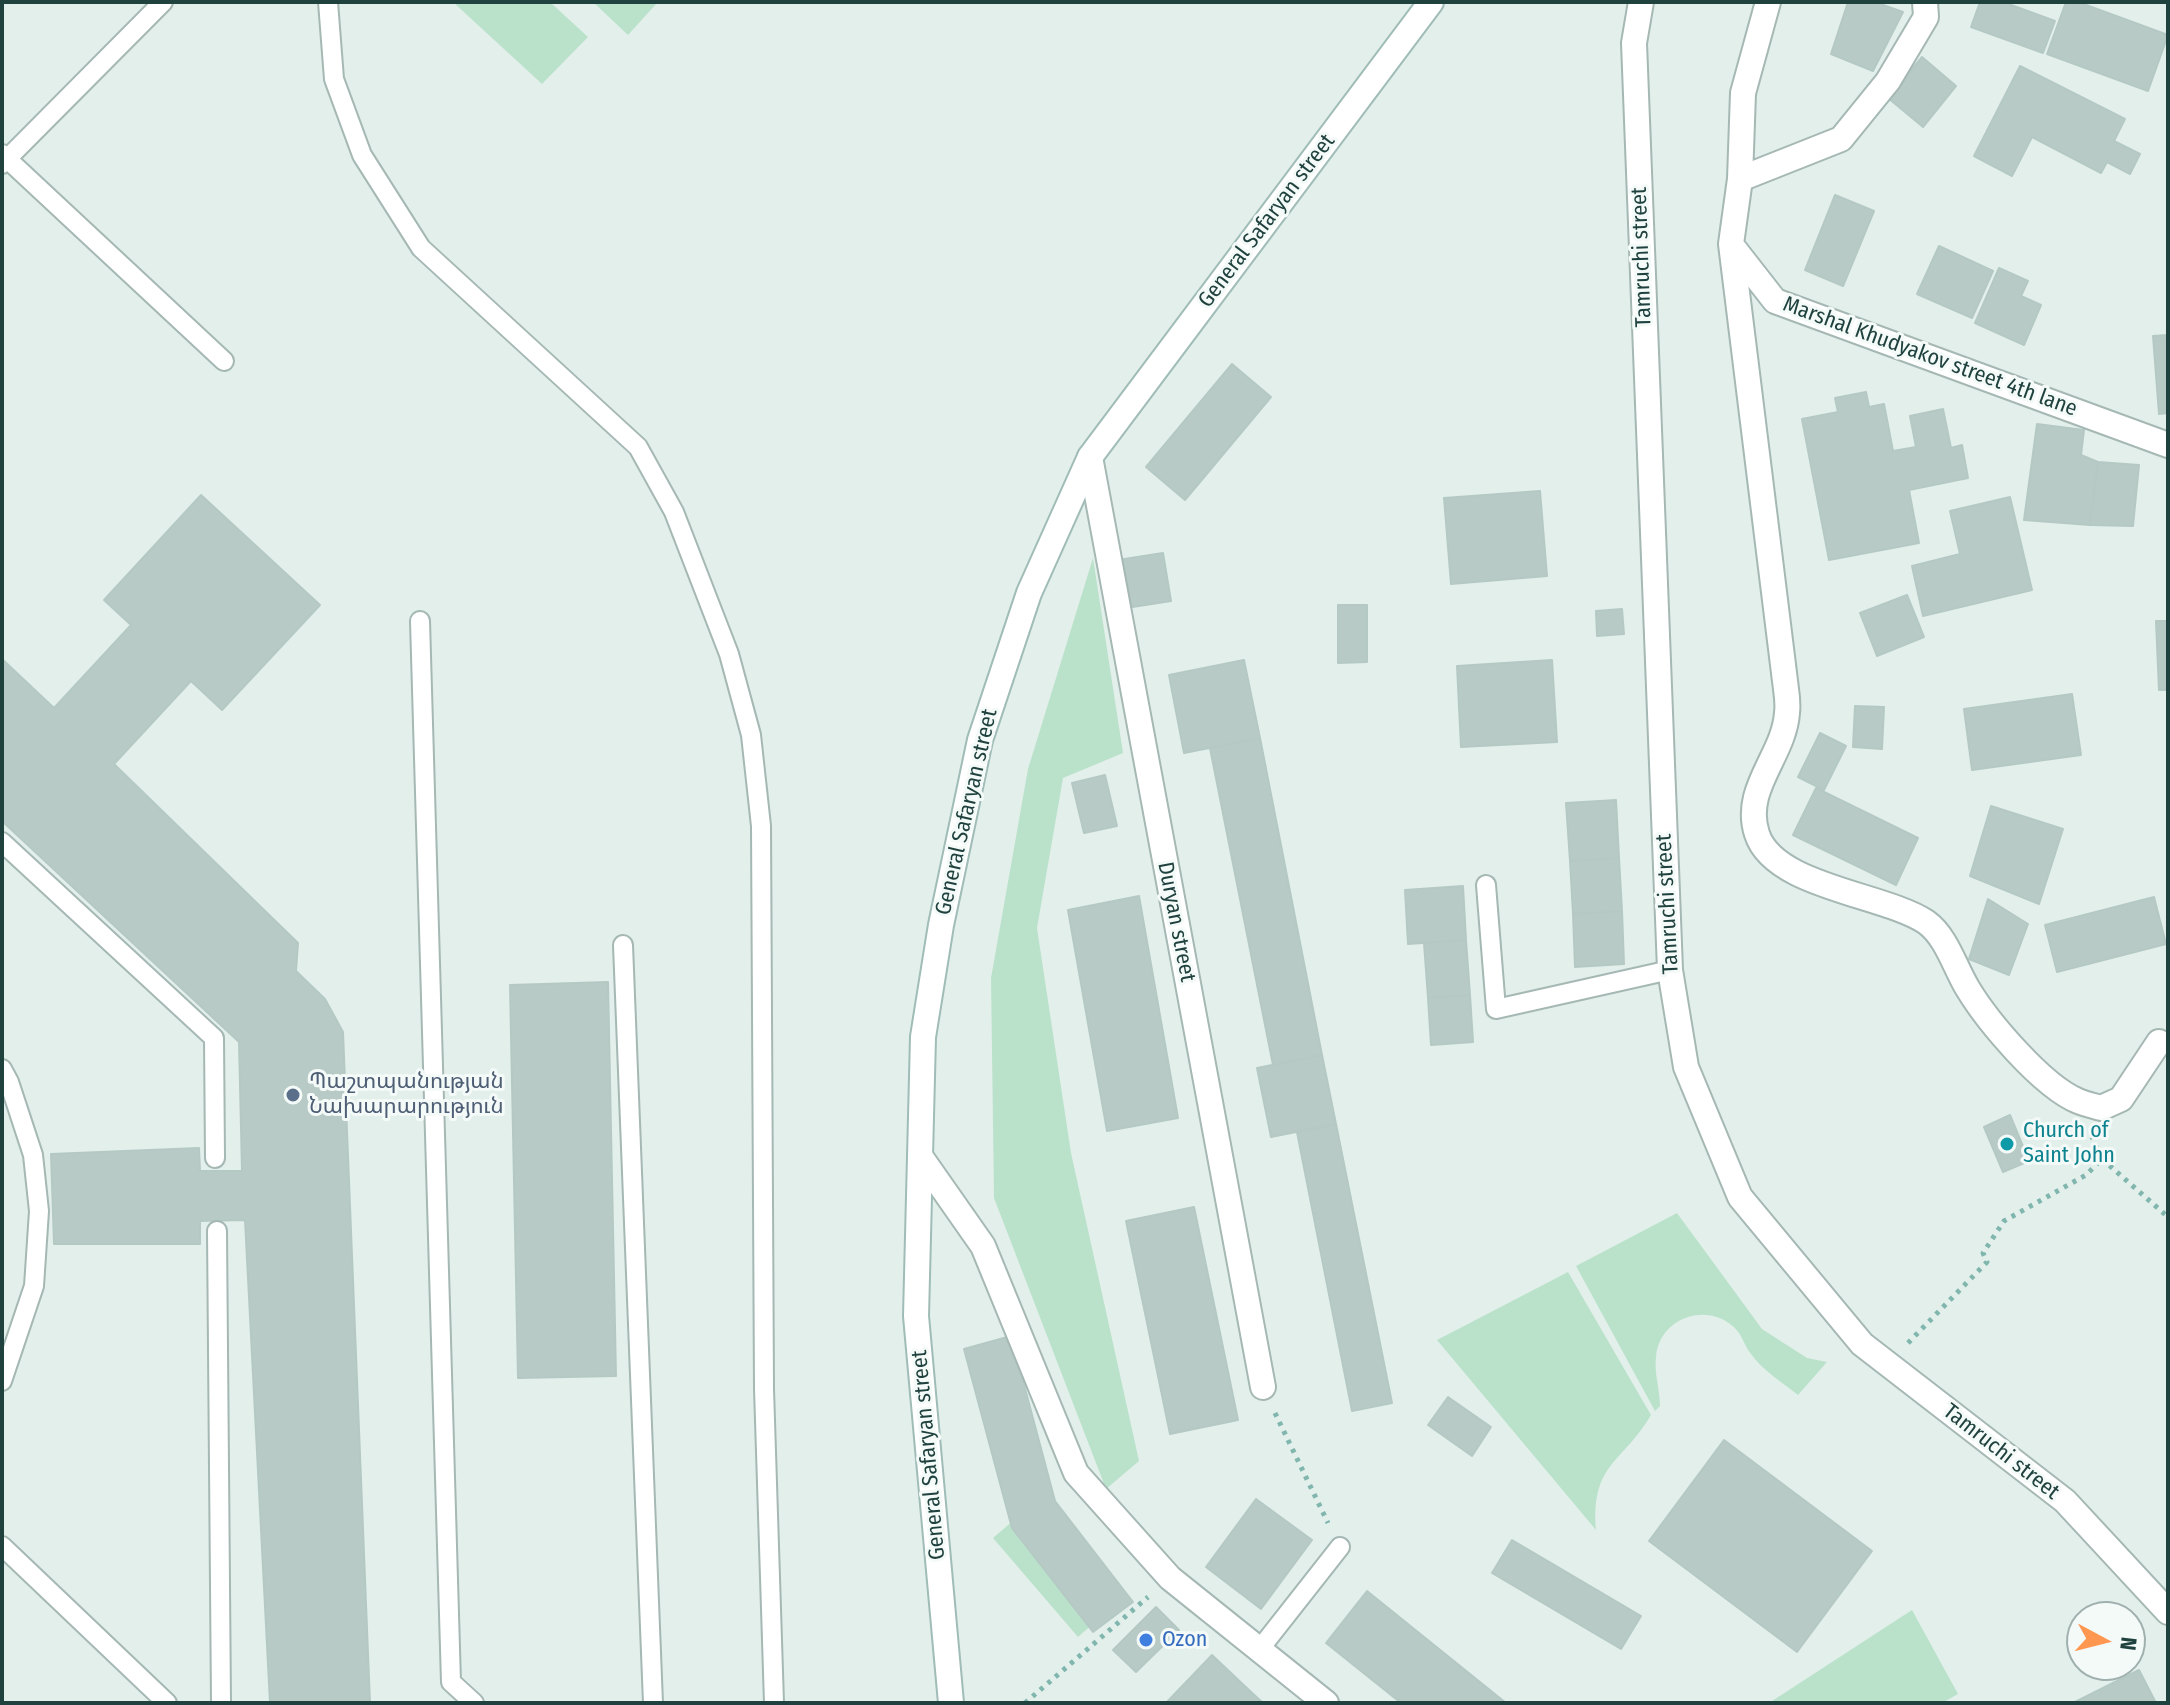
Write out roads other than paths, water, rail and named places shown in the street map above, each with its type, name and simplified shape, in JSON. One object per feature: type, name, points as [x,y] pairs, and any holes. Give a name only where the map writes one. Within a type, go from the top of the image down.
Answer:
[{"type":"street","name":"General Safaryan street","points":[[951,1703],[916,1316],[920,1156],[925,1023],[941,925],[980,740],[1029,593],[1090,457],[1431,2]]},
{"type":"street","name":"Tamruchi street","points":[[1641,2],[1634,43],[1670,970],[1686,1067],[1740,1197],[1862,1344],[2065,1501],[2168,1612]]},
{"type":"street","points":[[1768,2],[1743,93],[1740,179],[1731,244],[1787,702],[1783,728],[1758,788],[1753,815],[1758,838],[1777,861],[1809,879],[1928,923],[1941,939],[1967,988],[1985,1013],[2055,1087],[2078,1101],[2101,1108],[2121,1099],[2159,1042]]},
{"type":"street","points":[[1740,179],[1841,139],[1888,81],[1926,17],[1925,2]]},
{"type":"street","name":"Marshal Khudyakov street 4th lane","points":[[1731,244],[1775,301],[2168,445]]},
{"type":"street","name":"Duryan street","points":[[1090,457],[1263,1387]]},
{"type":"street","points":[[920,1156],[983,1246],[1076,1473],[1170,1578],[1326,1703]]},
{"type":"lane","points":[[163,2],[4,159],[224,361]]},
{"type":"lane","points":[[328,2],[334,79],[362,155],[421,248],[638,447],[680,526],[729,654],[751,735],[761,826],[764,1389],[774,1703]]},
{"type":"lane","points":[[420,621],[451,1682],[474,1703]]},
{"type":"lane","points":[[2,842],[214,1038],[215,1158]]},
{"type":"lane","points":[[1486,885],[1496,1009],[1670,970]]},
{"type":"lane","points":[[623,945],[653,1703]]},
{"type":"lane","points":[[2,1069],[33,1155],[39,1211],[34,1286],[2,1381]]},
{"type":"lane","points":[[217,1231],[221,1703]]},
{"type":"lane","points":[[2,1546],[167,1703]]},
{"type":"lane","points":[[1259,1650],[1340,1547]]},
{"type":"place","name":"Պաշտպանության Նախարարություն","points":[[293,1095]]},
{"type":"place","name":"Church of Saint John","points":[[2007,1144]]},
{"type":"place","name":"Ozon","points":[[1146,1640]]}]
